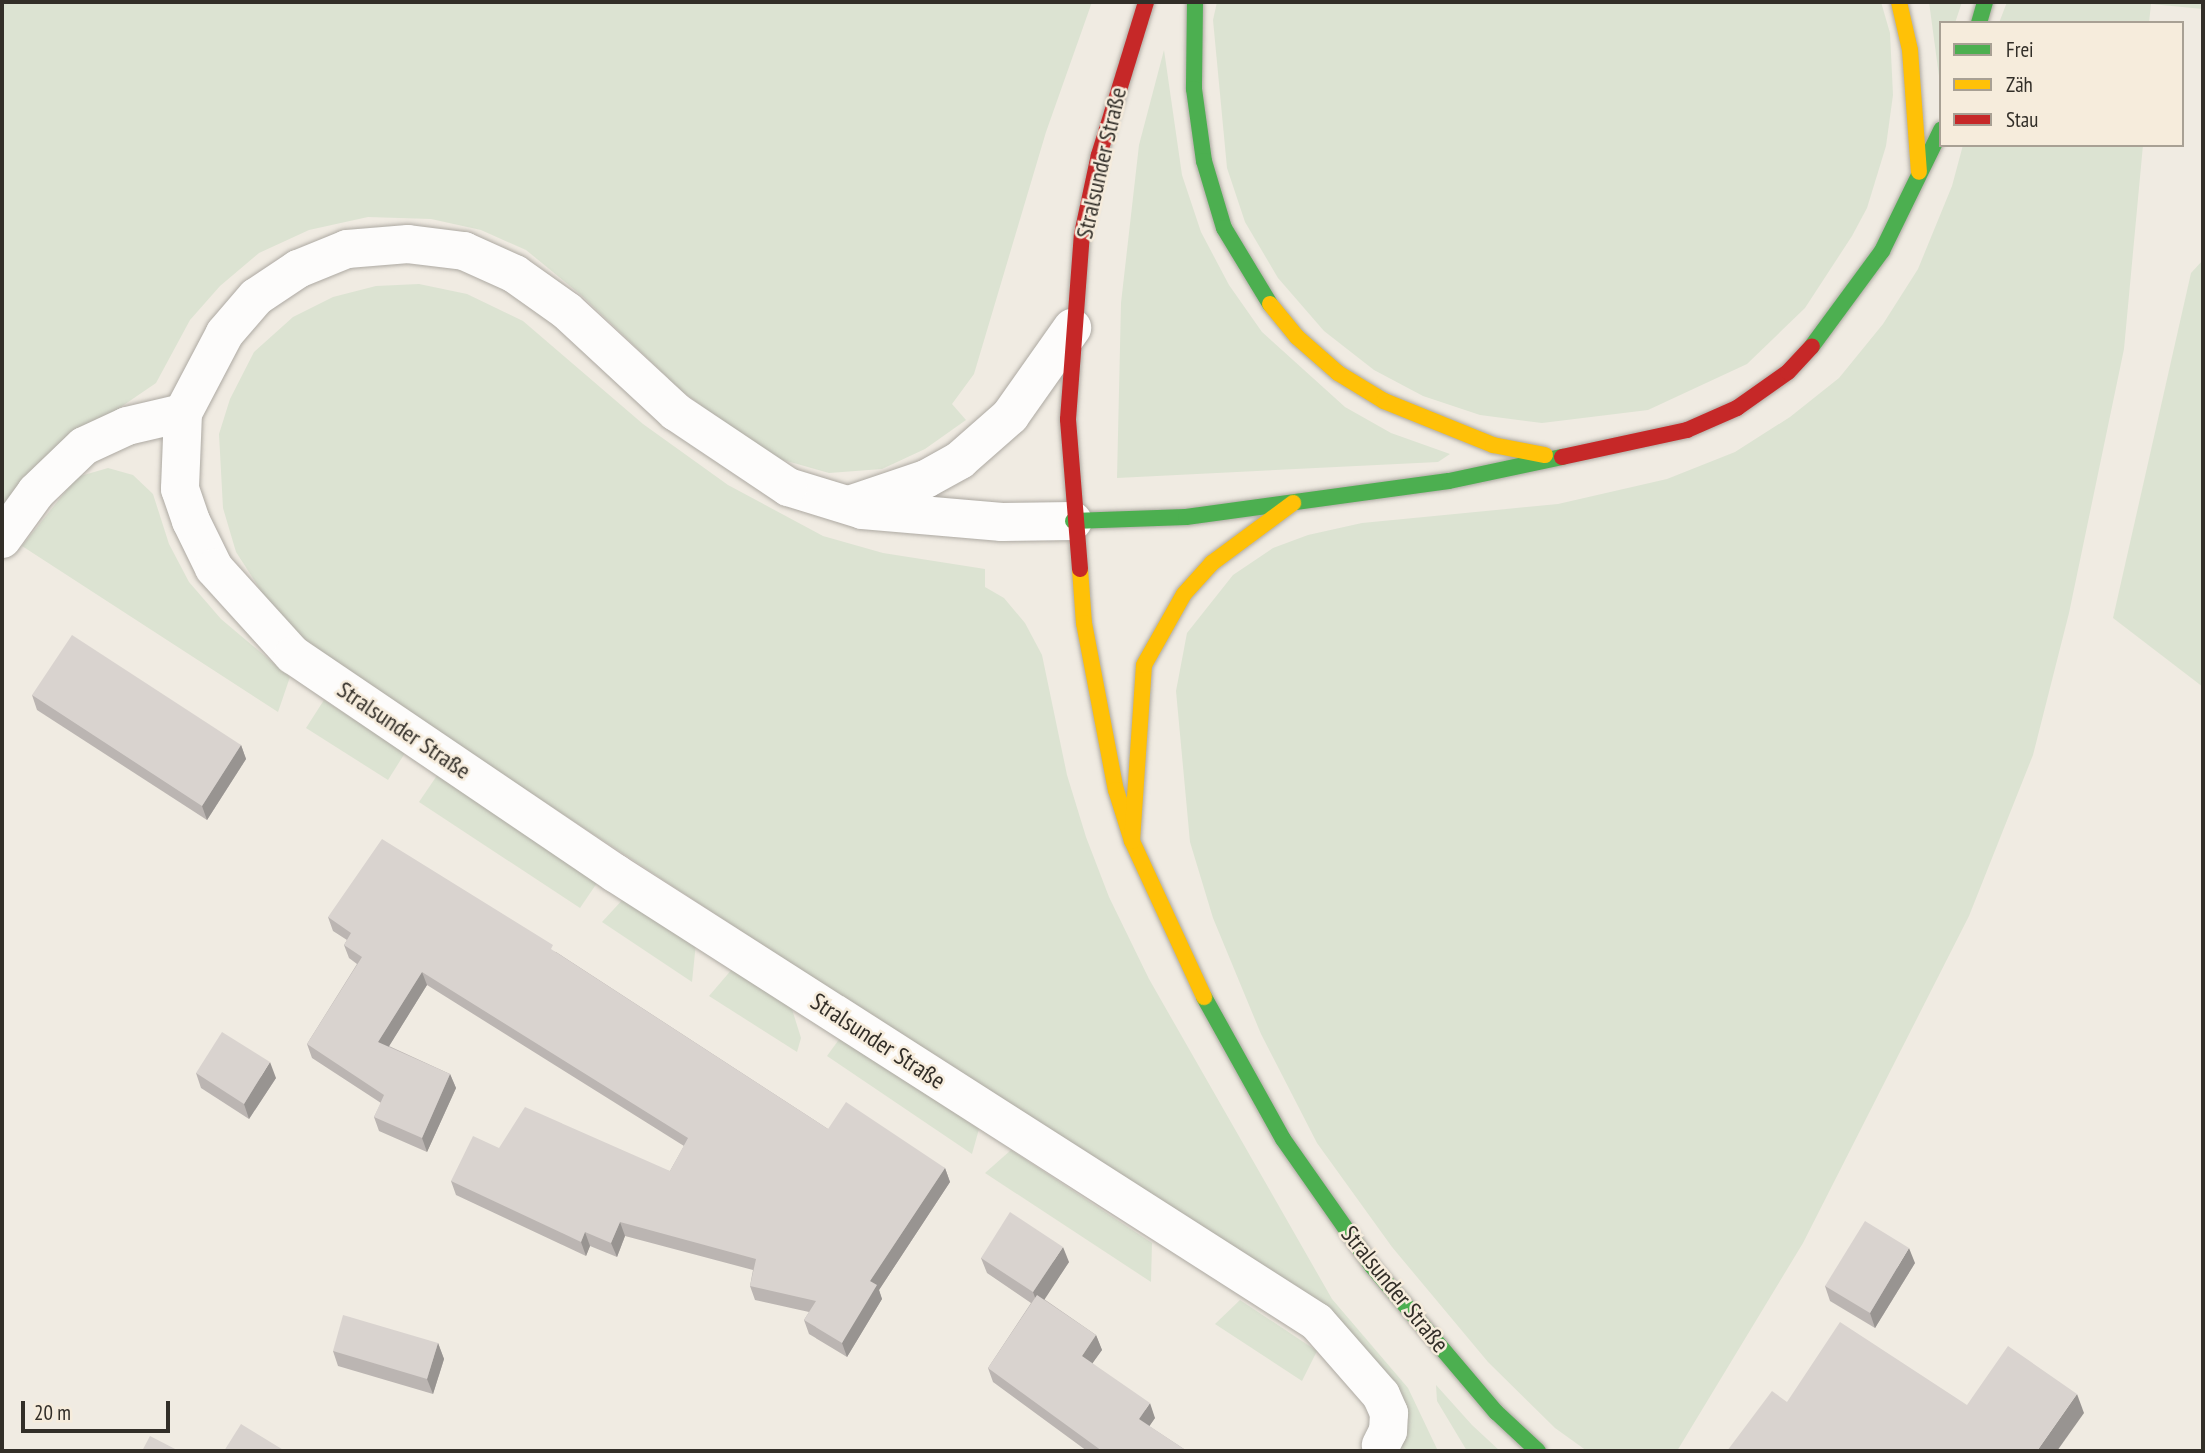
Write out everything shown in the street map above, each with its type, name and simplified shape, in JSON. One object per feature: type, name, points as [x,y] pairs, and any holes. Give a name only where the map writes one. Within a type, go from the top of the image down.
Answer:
[{"type":"main road","name":"Stralsunder Straße","points":[[1146,2],[1099,155],[1082,234],[1072,328],[1068,419],[1073,521],[1099,710],[1132,841],[1216,1023],[1283,1139],[1372,1266],[1496,1412],[1538,1451]]},
{"type":"main road","points":[[1195,2],[1194,89],[1204,161],[1224,228],[1254,283],[1297,337],[1338,373],[1384,401],[1493,445],[1561,458]]},
{"type":"main road","points":[[1899,2],[1910,50],[1919,172]]},
{"type":"main road","points":[[1980,21],[1985,2]]},
{"type":"main road","points":[[1073,521],[1186,517],[1449,481],[1687,430],[1737,408],[1788,372],[1833,322],[1882,251],[1939,134]]},
{"type":"main road","points":[[1132,841],[1144,665],[1184,594],[1212,563],[1294,502]]},
{"type":"street","name":"Stralsunder Straße","points":[[1073,521],[936,518],[847,506],[788,487],[732,454],[676,412],[567,311],[515,274],[464,251],[408,244],[347,249],[298,269],[256,297],[225,333],[183,412],[180,489],[191,521],[214,568],[293,655],[615,873],[1317,1322],[1381,1395],[1389,1413],[1388,1431],[1381,1446]]},
{"type":"street","name":"Stralsunder Straße","points":[[847,506],[926,480],[960,460],[1010,416],[1072,328]]},
{"type":"street","points":[[2,539],[36,492],[84,446],[127,426],[183,412]]},
{"type":"green space","points":[[2,2],[1092,2],[1046,132],[974,374],[952,404],[966,420],[925,449],[882,469],[829,473],[769,456],[683,392],[581,295],[526,250],[481,230],[431,219],[368,217],[309,230],[259,253],[220,286],[190,320],[156,383],[36,465],[2,509]]},
{"type":"green space","points":[[1217,2],[1881,2],[1890,33],[1893,95],[1886,146],[1867,208],[1852,236],[1805,308],[1747,364],[1648,410],[1542,423],[1480,415],[1423,396],[1374,370],[1324,331],[1278,278],[1245,222],[1227,168],[1213,20]]},
{"type":"green space","points":[[1929,2],[1962,2],[1956,21],[1939,21],[1939,76]]},
{"type":"green space","points":[[2007,2],[2203,2],[2203,9],[2151,4],[2149,21],[2000,21]]},
{"type":"green space","points":[[1164,50],[1182,175],[1201,232],[1229,285],[1262,332],[1345,407],[1391,433],[1450,454],[1438,462],[1117,478],[1121,303],[1139,145]]},
{"type":"green space","points":[[1962,147],[2143,147],[2124,349],[2069,613],[2033,755],[1969,916],[1803,1243],[1677,1451],[1587,1451],[1555,1428],[1488,1362],[1392,1247],[1317,1143],[1261,1034],[1213,918],[1190,842],[1176,691],[1187,633],[1233,575],[1273,548],[1308,535],[1362,523],[1558,504],[1667,479],[1735,452],[1790,417],[1839,378],[1883,324],[1918,269],[1952,186]]},
{"type":"green space","points":[[2203,260],[2203,687],[2113,618],[2191,273]]},
{"type":"green space","points":[[419,284],[467,294],[523,321],[643,424],[728,485],[823,536],[883,553],[985,569],[985,587],[1004,598],[1025,623],[1042,655],[1067,775],[1086,837],[1109,897],[1149,979],[1332,1299],[1408,1388],[1438,1451],[1407,1451],[1394,1443],[1321,1312],[330,661],[276,614],[236,552],[223,508],[219,434],[230,399],[254,352],[293,317],[333,297],[376,286]]},
{"type":"green space","points":[[108,468],[133,475],[153,494],[169,544],[189,582],[221,619],[290,677],[278,712],[22,546],[77,477]]},
{"type":"green space","points":[[324,700],[405,753],[388,780],[306,728]]},
{"type":"green space","points":[[438,774],[599,880],[580,908],[419,802]]},
{"type":"green space","points":[[625,897],[696,943],[692,982],[602,922]]},
{"type":"green space","points":[[733,968],[791,1006],[801,1038],[797,1052],[709,996]]},
{"type":"green space","points":[[840,1038],[979,1129],[972,1154],[827,1056]]},
{"type":"green space","points":[[1011,1150],[1152,1243],[1151,1282],[985,1173]]},
{"type":"green space","points":[[1240,1300],[1317,1351],[1302,1381],[1215,1324]]},
{"type":"green space","points":[[1436,1385],[1500,1451],[1467,1451],[1437,1401]]},
{"type":"building","points":[[72,635],[241,745],[202,806],[32,695]]},
{"type":"building","points":[[382,839],[553,945],[551,949],[828,1129],[846,1102],[945,1168],[870,1281],[877,1285],[842,1343],[804,1320],[816,1301],[750,1286],[756,1259],[620,1222],[611,1243],[585,1232],[581,1242],[451,1181],[473,1136],[499,1148],[525,1107],[670,1171],[688,1138],[422,972],[378,1042],[450,1074],[422,1138],[374,1117],[384,1095],[307,1044],[362,957],[344,945],[351,933],[328,917]]},
{"type":"building","points":[[222,1032],[270,1062],[244,1104],[196,1073]]},
{"type":"building","points":[[1010,1212],[1063,1247],[1033,1292],[981,1258]]},
{"type":"building","points":[[1865,1221],[1909,1248],[1870,1313],[1825,1286]]},
{"type":"building","points":[[1037,1295],[1096,1335],[1082,1356],[1150,1403],[1139,1419],[1187,1451],[1102,1451],[988,1368]]},
{"type":"building","points":[[343,1315],[438,1343],[427,1379],[333,1351]]},
{"type":"building","points":[[1840,1322],[1967,1405],[2008,1346],[2077,1394],[2037,1451],[1727,1451],[1772,1391],[1787,1402]]},
{"type":"building","points":[[241,1424],[285,1451],[224,1451]]},
{"type":"building","points":[[150,1436],[179,1451],[142,1451]]},
{"type":"traffic: fast","points":[[1195,2],[1194,89],[1204,161],[1224,228],[1270,304]]},
{"type":"traffic: fast","points":[[1980,21],[1985,2]]},
{"type":"traffic: fast","points":[[1812,346],[1882,251],[1939,134]]},
{"type":"traffic: fast","points":[[1073,521],[1186,517],[1449,481],[1562,457]]},
{"type":"traffic: fast","points":[[1204,997],[1283,1139],[1372,1266],[1496,1412],[1538,1451]]},
{"type":"traffic: slow","points":[[1899,2],[1910,50],[1919,172]]},
{"type":"traffic: slow","points":[[1270,304],[1297,337],[1338,373],[1384,401],[1493,445],[1545,455]]},
{"type":"traffic: slow","points":[[1132,841],[1144,665],[1184,594],[1212,563],[1293,503]]},
{"type":"traffic: slow","points":[[1080,569],[1084,623],[1116,790],[1132,841],[1204,997]]},
{"type":"traffic: jam","points":[[1080,569],[1068,419],[1082,234],[1099,155],[1146,2]]},
{"type":"traffic: jam","points":[[1562,457],[1687,430],[1737,408],[1788,372],[1812,346]]}]
